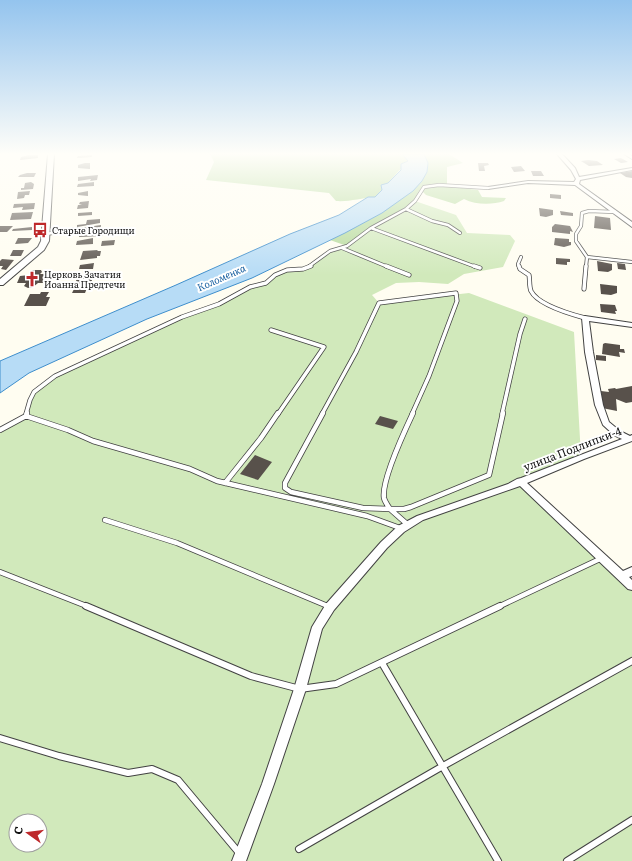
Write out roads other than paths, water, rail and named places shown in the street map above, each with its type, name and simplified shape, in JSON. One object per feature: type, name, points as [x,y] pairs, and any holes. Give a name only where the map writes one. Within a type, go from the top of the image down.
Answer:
[{"type":"street","points":[[0,283],[41,248],[45,242],[48,194]]},
{"type":"street","points":[[592,194],[632,225]]},
{"type":"street","points":[[630,439],[616,433],[606,423],[599,405],[589,352],[585,318],[632,325]]},
{"type":"street","name":"улица Подлипки-4","points":[[404,526],[630,439]]},
{"type":"street","points":[[520,481],[632,586]]},
{"type":"street","points":[[240,858],[268,784],[300,689],[317,627],[330,607],[384,545],[404,526]]},
{"type":"street","points":[[622,576],[632,571]]},
{"type":"lane","points":[[26,416],[30,395],[55,376],[182,318],[219,304],[250,287],[266,283],[275,275],[286,270],[303,269],[312,266],[330,251],[347,246],[371,228],[406,209],[419,194]]},
{"type":"lane","points":[[406,209],[432,221],[448,225],[460,233]]},
{"type":"lane","points":[[584,289],[587,256],[576,240],[576,234],[581,226],[582,213],[589,211],[615,212]]},
{"type":"lane","points":[[371,228],[480,268]]},
{"type":"lane","points":[[46,234],[78,229]]},
{"type":"lane","points":[[341,248],[409,275]]},
{"type":"lane","points":[[587,256],[632,262]]},
{"type":"lane","points":[[521,257],[518,264],[520,270],[529,275],[531,290],[536,297],[568,313],[585,318]]},
{"type":"lane","points":[[404,526],[390,509],[384,499],[384,488],[401,440],[430,376],[457,301],[456,293],[379,303],[356,352],[285,483],[285,488],[291,492],[363,508],[390,509],[404,509],[489,475],[520,334],[525,319]]},
{"type":"lane","points":[[225,484],[261,438],[324,347],[270,330]]},
{"type":"lane","points":[[0,430],[26,416],[68,430],[93,441],[190,469],[225,484],[367,516],[404,526]]},
{"type":"lane","points":[[105,520],[177,544],[330,607]]},
{"type":"lane","points":[[0,572],[41,587],[251,676],[300,689],[336,684],[603,558]]},
{"type":"lane","points":[[299,849],[443,766],[632,661]]},
{"type":"lane","points":[[382,663],[498,861]]},
{"type":"lane","points":[[0,738],[59,756],[128,773],[152,769],[178,780],[240,858]]},
{"type":"lane","points":[[567,861],[632,820]]},
{"type":"water","name":"Коломенка","points":[[378,194],[409,194],[382,213],[345,233],[252,278],[147,319],[29,373],[0,393],[0,361],[290,234],[339,215],[368,197],[375,197]]},
{"type":"place","name":"Старые Городищи","points":[[40,230]]},
{"type":"place","name":"Церковь Зачатия Иоанна Предтечи","points":[[32,279]]}]
